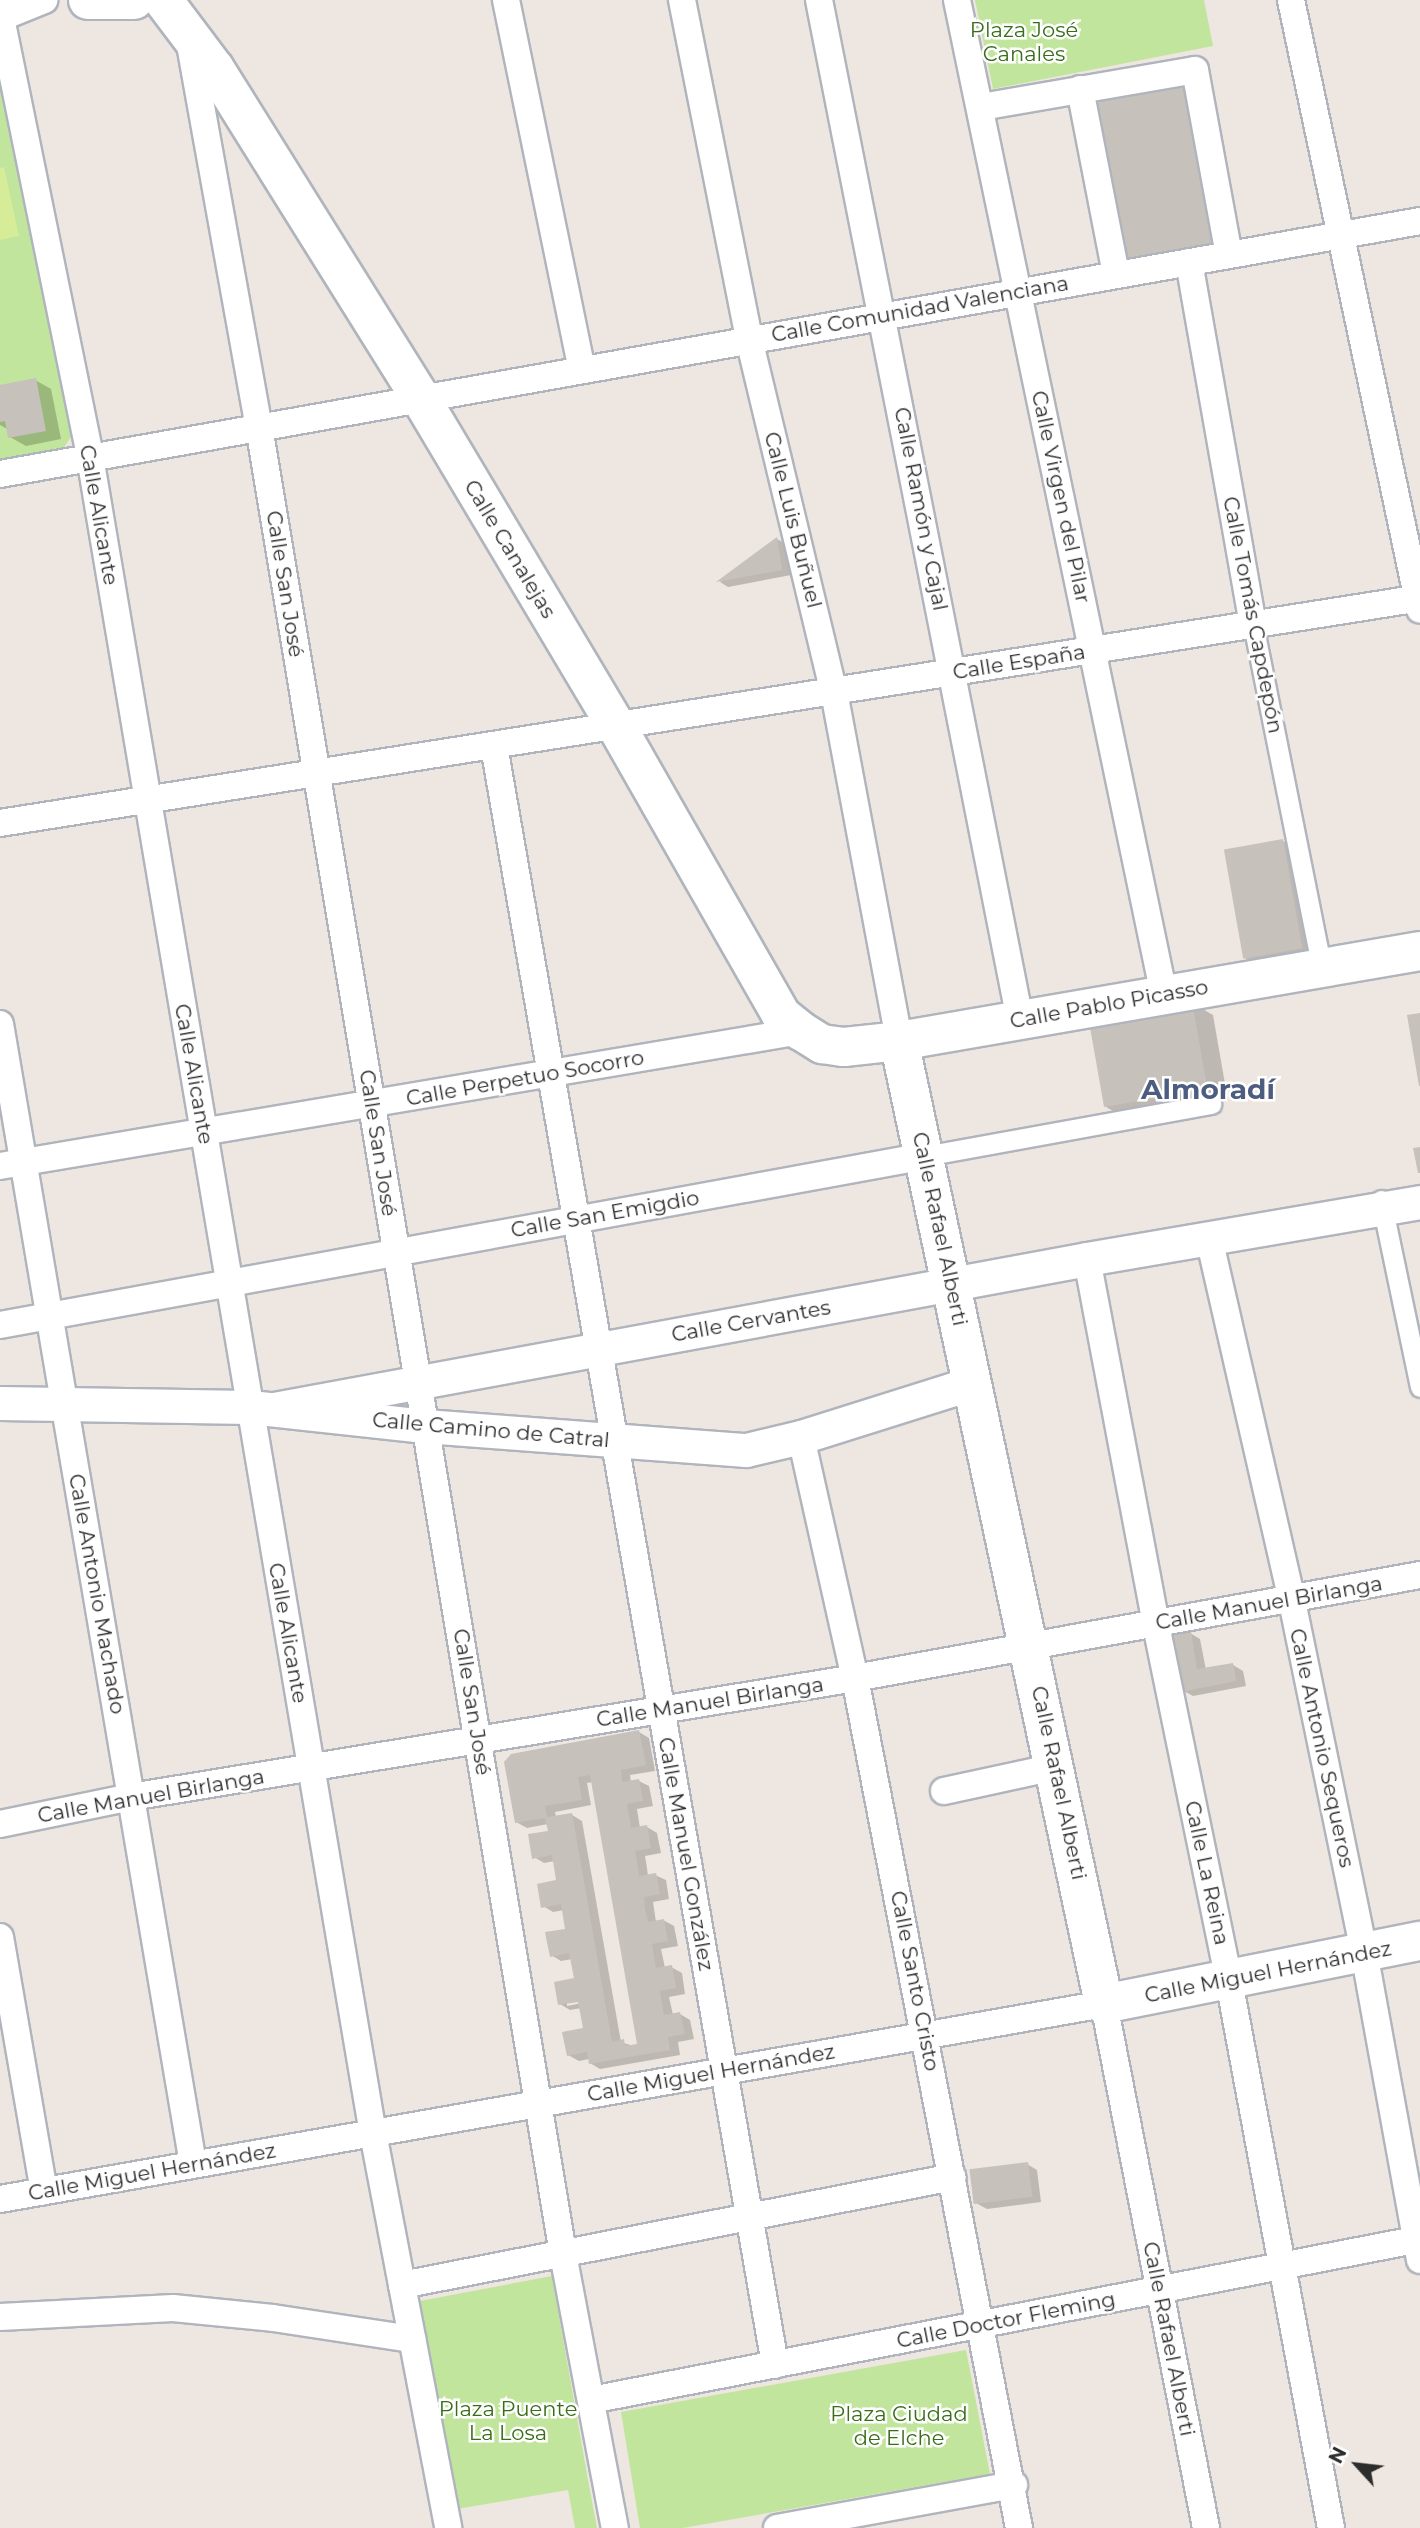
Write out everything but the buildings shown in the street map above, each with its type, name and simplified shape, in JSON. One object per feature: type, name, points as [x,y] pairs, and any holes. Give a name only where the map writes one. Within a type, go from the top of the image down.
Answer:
[{"type":"main road","points":[[88,0],[134,0]]},
{"type":"main road","name":"Calle Canalejas","points":[[163,0],[190,17],[215,69],[421,397],[617,727],[781,1015],[801,1031]]},
{"type":"main road","name":"Calle Pablo Picasso","points":[[801,1031],[822,1044],[844,1047],[899,1041],[1420,951]]},
{"type":"main road","name":"Calle Rafael Alberti","points":[[899,1041],[1031,1647],[1104,2004]]},
{"type":"main road","name":"Calle Miguel Hernández","points":[[1104,2004],[1420,1941]]},
{"type":"street","points":[[1,12],[44,0]]},
{"type":"street","points":[[506,0],[582,369]]},
{"type":"street","name":"Calle Luis Buñuel","points":[[682,0],[749,339],[834,692],[899,1041]]},
{"type":"street","name":"Calle Ramón y Cajal","points":[[819,0],[954,673],[1020,1020]]},
{"type":"street","name":"Calle Virgen del Pilar","points":[[957,0],[1164,995]]},
{"type":"street","points":[[1291,0],[1419,602]]},
{"type":"street","name":"Calle Alicante","points":[[1,12],[90,457],[229,1283],[262,1408],[311,1768],[373,2133],[448,2528]]},
{"type":"street","name":"Calle San José","points":[[190,17],[538,2104],[615,2528]]},
{"type":"street","points":[[981,107],[1195,71],[1229,255]]},
{"type":"street","points":[[1080,89],[1116,274]]},
{"type":"street","name":"Calle Comunidad Valenciana","points":[[0,474],[1420,221]]},
{"type":"street","name":"Calle Tomás Capdepón","points":[[1189,262],[1253,624],[1322,968]]},
{"type":"street","name":"Calle España","points":[[0,823],[494,747],[1253,624],[1419,602]]},
{"type":"street","name":"Calle Manuel González","points":[[494,747],[775,2365]]},
{"type":"street","name":"Calle Antonio Machado","points":[[0,1024],[12,1164],[50,1316],[193,2164]]},
{"type":"street","name":"Calle Perpetuo Socorro","points":[[12,1164],[801,1031]]},
{"type":"street","name":"Calle San Emigdio","points":[[0,1325],[1211,1104]]},
{"type":"street","points":[[1381,1202],[1420,1387]]},
{"type":"street","name":"Calle Cervantes","points":[[262,1408],[418,1383],[1218,1237],[1381,1202],[1420,1202]]},
{"type":"street","name":"Calle Antonio Sequeros","points":[[1218,1237],[1364,1952],[1419,2246]]},
{"type":"street","name":"Calle La Reina","points":[[1087,1259],[1156,1625],[1229,1981],[1280,2268],[1331,2528]]},
{"type":"street","name":"Calle Camino de Catral","points":[[0,1404],[262,1408],[425,1426],[746,1450],[801,1437],[972,1383]]},
{"type":"street","name":"Calle Santo Cristo","points":[[801,1437],[855,1678],[1014,2485],[1020,2528]]},
{"type":"street","name":"Calle Manuel Birlanga","points":[[0,1825],[131,1797],[855,1678],[1292,1601],[1420,1575]]},
{"type":"street","points":[[944,1791],[1055,1767]]},
{"type":"street","points":[[0,1937],[44,2191]]},
{"type":"street","name":"Calle Miguel Hernández","points":[[0,2199],[1104,2004]]},
{"type":"street","name":"Calle Rafael Alberti","points":[[1104,2004],[1206,2528]]},
{"type":"street","points":[[402,2285],[953,2177]]},
{"type":"street","name":"Calle Doctor Fleming","points":[[592,2400],[982,2326],[1160,2289],[1419,2246]]},
{"type":"street","points":[[0,2317],[173,2308],[273,2318],[412,2339]]},
{"type":"street","points":[[784,2528],[1014,2485]]},
{"type":"green space","name":"Plaza José Canales","points":[[975,0],[1204,0],[1213,46],[993,89]]},
{"type":"green space","points":[[0,48],[71,437],[63,449],[0,461]]},
{"type":"green space","points":[[4,167],[19,236],[0,240],[0,168]]},
{"type":"green space","name":"Plaza Puente La Losa","points":[[552,2276],[597,2528],[575,2528],[568,2490],[451,2510],[420,2301]]},
{"type":"green space","name":"Plaza Ciudad de Elche","points":[[966,2350],[990,2474],[683,2528],[640,2528],[621,2412]]},
{"type":"district","name":"Almoradí","points":[[1208,1089]]}]
